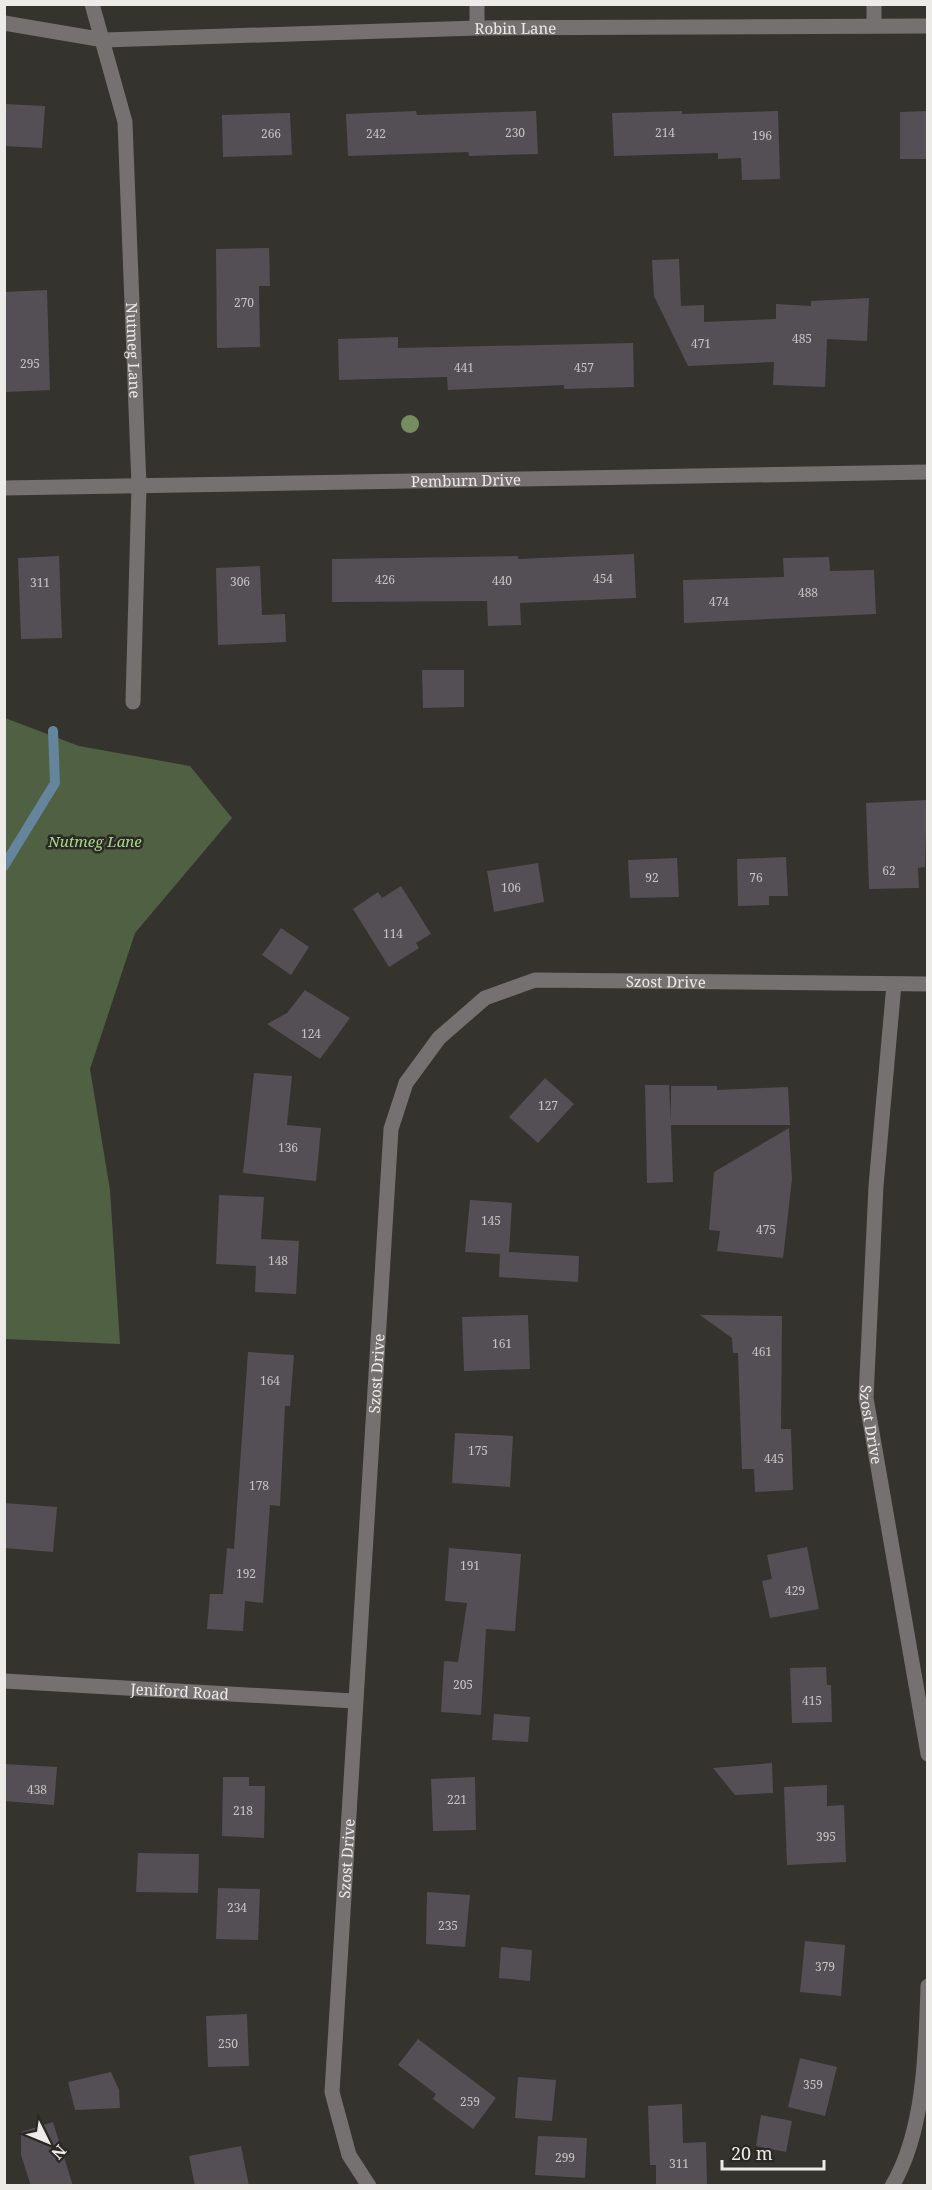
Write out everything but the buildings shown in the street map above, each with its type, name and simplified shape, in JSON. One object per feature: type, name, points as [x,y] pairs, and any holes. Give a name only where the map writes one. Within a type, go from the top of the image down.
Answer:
[{"type":"street","name":"Nutmeg Lane","points":[[92,4],[104,40],[125,122],[139,486],[133,702]]},
{"type":"street","points":[[477,4],[477,28]]},
{"type":"street","points":[[874,4],[874,25]]},
{"type":"street","name":"Robin Lane","points":[[4,23],[104,40],[477,28],[927,26]]},
{"type":"street","name":"Pemburn Drive","points":[[4,488],[927,472]]},
{"type":"street","name":"Szost Drive","points":[[369,2186],[349,2155],[332,2092],[354,1701],[391,1129],[406,1083],[439,1038],[485,998],[535,980],[927,984]]},
{"type":"street","name":"Szost Drive","points":[[894,984],[876,1186],[866,1398],[927,1754]]},
{"type":"street","name":"Jeniford Road","points":[[4,1682],[354,1701]]},
{"type":"street","points":[[892,2186],[904,2165],[925,2070],[927,1986]]},
{"type":"green space","name":"Nutmeg Lane","points":[[5,718],[79,746],[190,766],[232,818],[135,933],[90,1069],[110,1190],[120,1344],[5,1339]]},
{"type":"waterway","points":[[4,866],[55,783],[53,731]]}]
